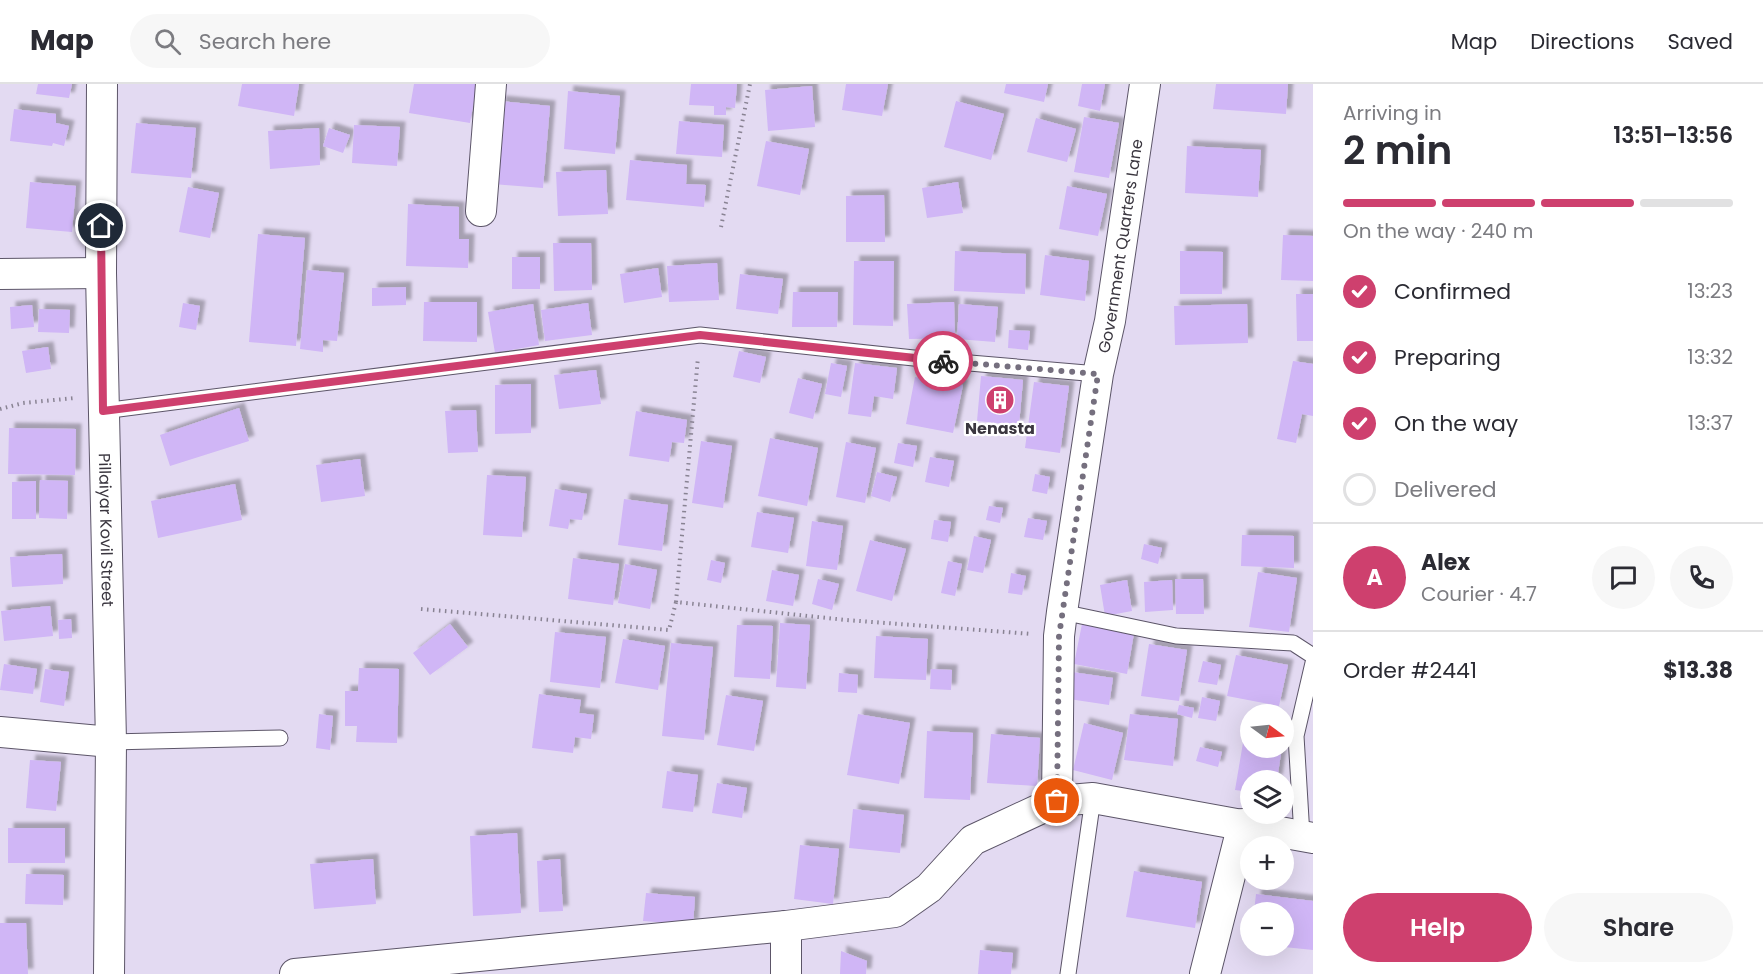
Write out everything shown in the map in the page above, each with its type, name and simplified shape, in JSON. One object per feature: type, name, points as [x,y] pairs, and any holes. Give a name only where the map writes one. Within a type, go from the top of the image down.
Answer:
[{"type":"street","name":"Pillaiyar Kovil Street","points":[[102,84],[101,273],[111,742],[109,974]]},
{"type":"street","points":[[481,211],[491,84]]},
{"type":"street","name":"Government Quarters Lane","points":[[1057,801],[1061,624],[1098,374],[1110,321],[1145,84]]},
{"type":"street","points":[[0,274],[101,273]]},
{"type":"street","points":[[0,732],[111,742]]},
{"type":"street","points":[[295,974],[786,926],[895,912],[928,888],[973,840],[1057,801],[1094,798],[1240,823]]},
{"type":"street","points":[[1205,974],[1243,824],[1307,837]]},
{"type":"street","points":[[786,926],[786,974]]},
{"type":"lane","points":[[103,403],[700,335],[923,359],[1098,374]]},
{"type":"lane","points":[[1061,624],[1176,636],[1293,643],[1313,656]]},
{"type":"lane","points":[[1307,837],[1296,736],[1313,663]]},
{"type":"lane","points":[[111,742],[280,738]]},
{"type":"lane","points":[[1068,974],[1094,798]]},
{"type":"path","points":[[721,227],[750,84]]},
{"type":"path","points":[[421,609],[669,630],[676,602],[700,335]]},
{"type":"path","points":[[0,409],[23,403],[103,403]]},
{"type":"path","points":[[676,602],[846,620],[1061,624]]},
{"type":"building","points":[[38,84],[72,84],[69,98],[36,94]]},
{"type":"building","points":[[242,84],[299,84],[294,116],[238,106]]},
{"type":"building","points":[[414,84],[477,84],[470,123],[409,113]]},
{"type":"building","points":[[691,84],[737,84],[735,108],[726,107],[726,115],[714,115],[714,106],[689,105]]},
{"type":"building","points":[[846,84],[888,84],[882,116],[842,110]]},
{"type":"building","points":[[1006,84],[1048,84],[1044,102],[1004,93]]},
{"type":"building","points":[[1082,84],[1105,84],[1100,111],[1078,106]]},
{"type":"building","points":[[1216,84],[1288,84],[1286,114],[1213,109]]},
{"type":"building","points":[[812,86],[815,127],[768,131],[765,90]]},
{"type":"building","points":[[568,91],[620,96],[615,154],[564,149]]},
{"type":"building","points":[[500,101],[550,106],[543,188],[493,184]]},
{"type":"building","points":[[956,101],[1004,114],[991,160],[944,147]]},
{"type":"building","points":[[14,109],[56,114],[56,123],[69,126],[64,146],[53,143],[52,146],[10,141]]},
{"type":"building","points":[[1084,117],[1119,123],[1109,178],[1074,172]]},
{"type":"building","points":[[1036,118],[1076,129],[1067,162],[1027,152]]},
{"type":"building","points":[[679,121],[724,125],[722,157],[676,154]]},
{"type":"building","points":[[136,123],[196,128],[191,178],[131,173]]},
{"type":"building","points":[[354,125],[400,127],[397,166],[352,163]]},
{"type":"building","points":[[319,128],[320,165],[270,169],[268,131]]},
{"type":"building","points":[[329,128],[350,135],[343,153],[323,146]]},
{"type":"building","points":[[766,141],[809,149],[800,195],[757,186]]},
{"type":"building","points":[[1187,146],[1261,150],[1258,197],[1185,193]]},
{"type":"building","points":[[630,160],[687,165],[686,184],[706,185],[704,207],[626,200]]},
{"type":"building","points":[[606,170],[608,214],[558,216],[556,172]]},
{"type":"building","points":[[30,182],[76,186],[72,232],[26,228]]},
{"type":"building","points":[[958,182],[963,213],[927,218],[922,188]]},
{"type":"building","points":[[1067,186],[1107,194],[1098,236],[1059,229]]},
{"type":"building","points":[[188,187],[219,193],[210,238],[179,232]]},
{"type":"building","points":[[884,195],[885,242],[846,242],[846,196]]},
{"type":"building","points":[[408,204],[459,207],[459,239],[469,239],[468,268],[406,266]]},
{"type":"building","points":[[258,234],[305,238],[296,346],[249,342]]},
{"type":"building","points":[[1283,235],[1313,236],[1313,281],[1281,280]]},
{"type":"building","points":[[553,243],[591,243],[592,290],[554,291]]},
{"type":"building","points":[[955,251],[1026,254],[1025,294],[954,291]]},
{"type":"building","points":[[1180,251],[1223,252],[1222,294],[1180,294]]},
{"type":"building","points":[[1045,255],[1089,261],[1085,301],[1040,295]]},
{"type":"building","points":[[512,257],[540,257],[540,289],[512,289]]},
{"type":"building","points":[[854,261],[894,261],[893,326],[853,325]]},
{"type":"building","points":[[717,263],[719,300],[669,302],[667,266]]},
{"type":"building","points":[[658,268],[662,297],[624,303],[620,274]]},
{"type":"building","points":[[307,270],[344,273],[337,341],[323,340],[323,352],[300,349]]},
{"type":"building","points":[[740,274],[783,279],[778,314],[736,309]]},
{"type":"building","points":[[406,287],[406,305],[372,306],[372,288]]},
{"type":"building","points":[[793,292],[838,292],[837,327],[792,327]]},
{"type":"building","points":[[1296,294],[1313,294],[1313,341],[1297,341]]},
{"type":"building","points":[[424,302],[477,302],[477,342],[423,341]]},
{"type":"building","points":[[954,302],[955,338],[909,339],[907,304]]},
{"type":"building","points":[[183,303],[200,306],[196,330],[179,327]]},
{"type":"building","points":[[588,303],[592,335],[545,341],[541,310]]},
{"type":"building","points":[[533,304],[539,345],[495,353],[488,312]]},
{"type":"building","points":[[959,304],[998,307],[995,342],[957,339]]},
{"type":"building","points":[[1247,304],[1248,343],[1175,345],[1174,306]]},
{"type":"building","points":[[32,305],[34,327],[11,329],[10,307]]},
{"type":"building","points":[[39,309],[70,310],[69,333],[38,332]]},
{"type":"building","points":[[1009,330],[1030,331],[1028,350],[1008,348]]},
{"type":"building","points":[[48,347],[51,369],[26,373],[22,351]]},
{"type":"building","points":[[739,351],[766,357],[760,383],[733,377]]},
{"type":"building","points":[[1293,361],[1313,364],[1313,416],[1302,414],[1296,443],[1277,439]]},
{"type":"building","points":[[831,363],[847,366],[841,397],[825,394]]},
{"type":"building","points":[[855,363],[897,368],[893,399],[874,396],[871,417],[848,414]]},
{"type":"building","points":[[596,370],[601,404],[559,409],[554,375]]},
{"type":"building","name":"Nenasta","points":[[981,376],[1023,380],[1019,425],[977,421]]},
{"type":"building","points":[[915,377],[963,385],[953,433],[906,424]]},
{"type":"building","points":[[798,378],[822,384],[813,419],[789,413]]},
{"type":"building","points":[[1034,382],[1069,386],[1060,453],[1025,448]]},
{"type":"building","points":[[531,384],[531,433],[495,434],[495,385]]},
{"type":"building","points":[[239,408],[249,441],[170,466],[160,435]]},
{"type":"building","points":[[476,410],[478,452],[448,453],[445,411]]},
{"type":"building","points":[[636,411],[687,420],[684,443],[672,442],[669,462],[629,456]]},
{"type":"building","points":[[9,428],[76,429],[75,475],[8,474]]},
{"type":"building","points":[[770,438],[818,448],[807,506],[758,496]]},
{"type":"building","points":[[701,441],[732,446],[723,508],[692,503]]},
{"type":"building","points":[[846,442],[876,448],[865,503],[836,497]]},
{"type":"building","points":[[898,443],[917,446],[913,467],[894,463]]},
{"type":"building","points":[[930,457],[954,461],[949,487],[925,482]]},
{"type":"building","points":[[360,459],[365,496],[321,502],[316,465]]},
{"type":"building","points":[[877,472],[897,477],[890,502],[871,496]]},
{"type":"building","points":[[1035,474],[1050,477],[1047,494],[1032,491]]},
{"type":"building","points":[[487,475],[526,477],[522,537],[483,535]]},
{"type":"building","points":[[40,480],[68,481],[67,519],[39,518]]},
{"type":"building","points":[[36,481],[36,519],[12,519],[12,482]]},
{"type":"building","points":[[235,484],[242,520],[158,538],[151,501]]},
{"type":"building","points":[[555,489],[587,494],[582,520],[570,519],[568,529],[549,526]]},
{"type":"building","points":[[624,499],[668,505],[662,551],[618,545]]},
{"type":"building","points":[[989,506],[1003,508],[1000,523],[986,520]]},
{"type":"building","points":[[757,512],[794,518],[788,553],[751,547]]},
{"type":"building","points":[[1028,518],[1047,521],[1043,540],[1024,537]]},
{"type":"building","points":[[934,520],[951,522],[948,542],[931,539]]},
{"type":"building","points":[[812,521],[843,526],[837,570],[806,566]]},
{"type":"building","points":[[1242,535],[1294,536],[1294,568],[1241,566]]},
{"type":"building","points":[[974,536],[991,540],[983,573],[967,570]]},
{"type":"building","points":[[870,540],[906,549],[892,601],[856,591]]},
{"type":"building","points":[[1144,544],[1162,548],[1158,564],[1141,559]]},
{"type":"building","points":[[62,554],[63,584],[12,587],[10,557]]},
{"type":"building","points":[[573,558],[619,564],[613,605],[568,599]]},
{"type":"building","points":[[711,560],[725,563],[721,583],[707,580]]},
{"type":"building","points":[[948,561],[962,564],[955,596],[941,593]]},
{"type":"building","points":[[625,564],[657,570],[650,609],[618,603]]},
{"type":"building","points":[[772,570],[799,575],[793,606],[766,601]]},
{"type":"building","points":[[1258,572],[1297,578],[1289,632],[1249,627]]},
{"type":"building","points":[[1011,573],[1026,576],[1022,595],[1008,593]]},
{"type":"building","points":[[818,579],[839,584],[832,610],[812,604]]},
{"type":"building","points":[[1175,579],[1203,579],[1204,614],[1176,614]]},
{"type":"building","points":[[1127,580],[1132,611],[1105,616],[1100,585]]},
{"type":"building","points":[[1172,580],[1173,610],[1145,612],[1144,582]]},
{"type":"building","points":[[50,606],[53,636],[4,641],[1,611]]},
{"type":"building","points":[[71,619],[72,638],[59,639],[58,620]]},
{"type":"building","points":[[780,623],[810,625],[806,689],[776,687]]},
{"type":"building","points":[[450,624],[468,647],[430,675],[413,653]]},
{"type":"building","points":[[1082,624],[1134,633],[1127,674],[1074,664]]},
{"type":"building","points":[[737,625],[773,626],[770,679],[734,677]]},
{"type":"building","points":[[555,632],[606,637],[600,688],[550,682]]},
{"type":"building","points":[[876,636],[928,639],[926,680],[874,678]]},
{"type":"building","points":[[623,639],[665,646],[658,690],[615,683]]},
{"type":"building","points":[[671,643],[713,647],[704,740],[662,736]]},
{"type":"building","points":[[1149,644],[1187,650],[1179,701],[1141,696]]},
{"type":"building","points":[[1236,655],[1288,665],[1279,704],[1227,696]]},
{"type":"building","points":[[1203,661],[1221,665],[1217,685],[1198,682]]},
{"type":"building","points":[[4,664],[37,669],[33,694],[0,690]]},
{"type":"building","points":[[359,668],[399,669],[397,743],[356,742],[357,726],[345,726],[345,691],[358,691]]},
{"type":"building","points":[[45,669],[69,672],[64,706],[40,702]]},
{"type":"building","points":[[931,669],[952,670],[951,690],[930,689]]},
{"type":"building","points":[[1072,672],[1113,678],[1109,705],[1069,699]]},
{"type":"building","points":[[839,673],[858,675],[857,693],[838,692]]},
{"type":"building","points":[[539,694],[581,700],[579,713],[594,715],[591,739],[575,737],[573,753],[532,748]]},
{"type":"building","points":[[726,695],[763,701],[754,751],[717,745]]},
{"type":"building","points":[[1202,697],[1220,701],[1216,721],[1198,718]]},
{"type":"building","points":[[1179,705],[1194,708],[1192,718],[1177,714]]},
{"type":"building","points":[[319,714],[333,716],[330,750],[316,748]]},
{"type":"building","points":[[858,714],[910,723],[899,784],[847,775]]},
{"type":"building","points":[[1130,714],[1178,719],[1173,766],[1124,760]]},
{"type":"building","points":[[1084,723],[1123,733],[1112,780],[1073,770]]},
{"type":"building","points":[[927,731],[973,733],[970,800],[924,798]]},
{"type":"building","points":[[991,734],[1040,738],[1037,786],[987,783]]},
{"type":"building","points":[[1200,747],[1222,752],[1218,767],[1196,761]]},
{"type":"building","points":[[1240,758],[1280,758],[1279,770],[1240,770],[1240,791],[1235,790]]},
{"type":"building","points":[[30,760],[61,762],[56,811],[26,808]]},
{"type":"building","points":[[667,771],[698,775],[693,812],[662,808]]},
{"type":"building","points":[[717,783],[747,788],[742,818],[712,813]]},
{"type":"building","points":[[853,809],[904,815],[900,853],[849,848]]},
{"type":"building","points":[[8,828],[65,828],[65,863],[8,863]]},
{"type":"building","points":[[517,833],[521,913],[473,916],[470,836]]},
{"type":"building","points":[[800,845],[839,849],[833,904],[794,899]]},
{"type":"building","points":[[373,859],[376,904],[314,909],[310,864]]},
{"type":"building","points":[[560,859],[563,911],[539,912],[537,861]]},
{"type":"building","points":[[1134,871],[1202,882],[1195,928],[1126,917]]},
{"type":"building","points":[[26,874],[64,875],[63,905],[25,904]]},
{"type":"building","points":[[646,893],[695,897],[693,925],[643,921]]},
{"type":"building","points":[[1256,894],[1313,901],[1313,950],[1294,948],[1294,902],[1255,902]]},
{"type":"building","points":[[0,923],[26,923],[28,974],[0,974]]},
{"type":"building","points":[[980,950],[1013,953],[1011,974],[978,974]]},
{"type":"building","points":[[841,951],[867,961],[866,974],[840,974]]},
{"type":"way so far","points":[[943,361],[1098,374],[1059,636],[1057,801]]},
{"type":"place","name":"Nenasta","points":[[1000,400]]},
{"type":"route","points":[[101,226],[103,411],[700,335],[943,361]]}]
